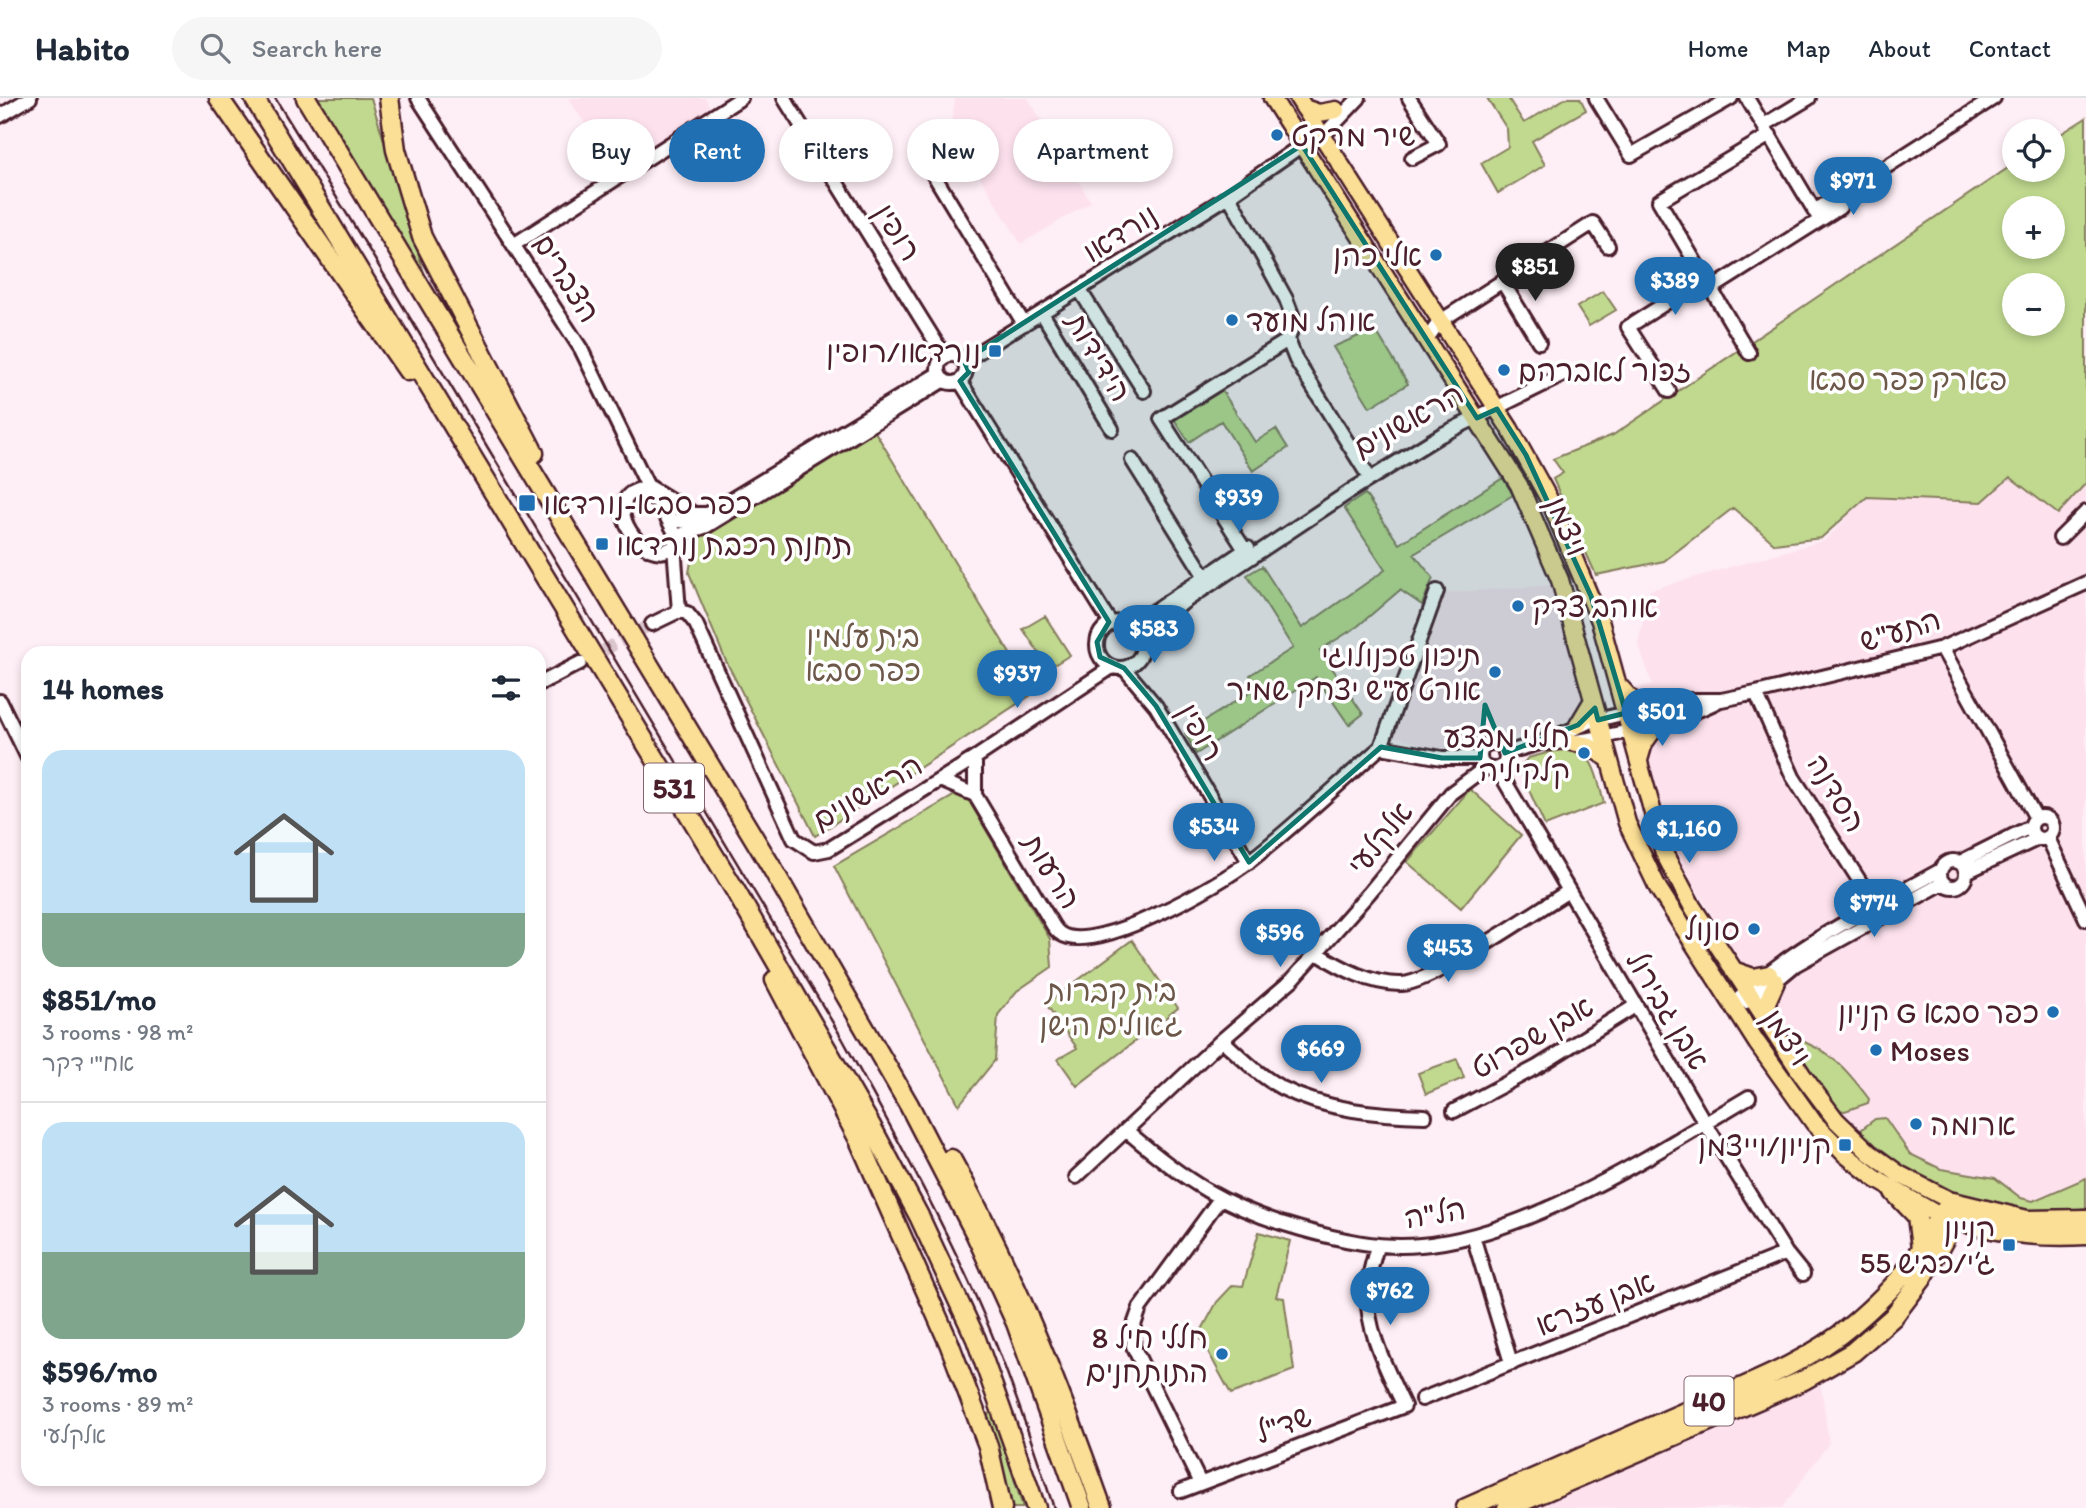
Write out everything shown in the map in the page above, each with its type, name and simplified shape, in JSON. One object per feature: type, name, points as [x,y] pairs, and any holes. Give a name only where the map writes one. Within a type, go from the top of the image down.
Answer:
[{"type":"highway","points":[[219,98],[541,569]]},
{"type":"highway","name":"531","points":[[254,98],[827,1046],[919,1216],[976,1339],[1036,1508]]},
{"type":"highway","name":"531","points":[[306,98],[600,581],[903,1093],[976,1235],[1030,1358],[1082,1508]]},
{"type":"highway","points":[[387,98],[397,150],[428,250],[600,581]]},
{"type":"highway","points":[[699,831],[859,1140],[899,1228],[981,1425],[1002,1508]]},
{"type":"highway","points":[[772,868],[922,1107],[977,1206],[1037,1331],[1102,1508]]},
{"type":"highway","points":[[1894,1192],[1917,1216],[1929,1250]]},
{"type":"highway","points":[[1949,1212],[2027,1220],[2086,1219]]},
{"type":"highway","points":[[1949,1212],[1986,1228],[2040,1238],[2086,1235]]},
{"type":"highway","name":"40","points":[[1507,1508],[1804,1380],[1853,1352],[1893,1317],[1949,1212]]},
{"type":"highway","name":"40","points":[[1466,1508],[1486,1505],[1795,1362],[1852,1326],[1929,1250],[1986,1228]]},
{"type":"main road","name":"ויצמן","points":[[1272,98],[1515,478],[1550,554],[1626,823],[1644,864],[1732,1006],[1814,1123],[1846,1155],[1894,1192],[1949,1212]]},
{"type":"main road","name":"ויצמן","points":[[1301,103],[1494,405],[1540,480],[1560,521],[1591,596],[1669,864],[1814,1093],[1860,1143],[1949,1212]]},
{"type":"main road","points":[[1301,103],[1319,113],[1336,110]]},
{"type":"main road","points":[[1619,685],[1632,700],[1655,715],[1639,762]]},
{"type":"main road","points":[[1578,725],[1593,700]]},
{"type":"main road","points":[[1571,742],[1586,745],[1608,758]]},
{"type":"main road","points":[[1734,970],[1754,977],[1778,977],[1767,1002],[1768,1021]]},
{"type":"street","points":[[0,116],[30,98]]},
{"type":"street","name":"הצברים","points":[[418,98],[572,334],[615,414],[651,492],[666,516],[675,544],[679,611]]},
{"type":"street","points":[[515,244],[741,98]]},
{"type":"street","name":"רופין","points":[[784,98],[945,357]]},
{"type":"street","points":[[1319,131],[1336,110],[1357,98]]},
{"type":"street","points":[[1319,131],[1357,98]]},
{"type":"street","points":[[1409,98],[1439,144],[1412,158]]},
{"type":"street","points":[[1596,98],[1631,155],[1731,98]]},
{"type":"street","points":[[1747,98],[1817,216]]},
{"type":"street","points":[[1749,353],[1659,201],[1767,130],[1809,98]]},
{"type":"street","points":[[1669,391],[1628,327],[1708,284],[1817,216],[1839,208],[1861,183],[1994,98]]},
{"type":"street","name":"נורדאו","points":[[964,361],[1229,197],[1319,131]]},
{"type":"street","points":[[938,182],[1024,324]]},
{"type":"street","points":[[1229,197],[1286,299],[1294,320],[1288,340],[1296,360],[1366,472]]},
{"type":"street","points":[[1427,339],[1439,322],[1593,223],[1608,246]]},
{"type":"street","points":[[1502,281],[1539,342]]},
{"type":"street","points":[[1079,289],[1144,391]]},
{"type":"street","points":[[1458,350],[1453,325],[1460,308]]},
{"type":"street","name":"הידידות","points":[[1042,313],[1112,429]]},
{"type":"street","points":[[1245,550],[1161,419],[1288,340]]},
{"type":"street","points":[[957,356],[964,361],[966,370],[960,381],[952,383],[941,376],[939,364],[945,357],[957,356]]},
{"type":"street","points":[[1494,405],[1518,399],[1565,374]]},
{"type":"street","points":[[666,516],[675,522],[688,522],[709,514],[941,376]]},
{"type":"street","points":[[660,552],[675,544],[683,534],[707,526],[941,376]]},
{"type":"street","points":[[960,381],[1111,624]]},
{"type":"street","name":"הראשונים","points":[[1132,626],[1205,575],[1366,472],[1494,405]]},
{"type":"street","name":"הראשונים","points":[[1142,638],[1184,602],[1249,557],[1475,414]]},
{"type":"street","points":[[1132,460],[1205,575]]},
{"type":"street","points":[[676,575],[660,552],[641,544],[621,511],[624,500],[635,491],[644,490],[694,514],[709,514]]},
{"type":"street","points":[[2060,538],[2086,512]]},
{"type":"street","name":"התע\"ש","points":[[1628,721],[1655,715],[1684,700],[1721,700],[1756,693],[1942,648],[2086,583]]},
{"type":"street","name":"הרעות","points":[[975,795],[1059,934],[1076,939],[1102,936],[1143,923],[1249,862],[1381,747],[1437,591]]},
{"type":"street","points":[[652,624],[679,611]]},
{"type":"street","name":"הראשונים","points":[[679,611],[687,613],[696,624],[790,830],[802,846],[814,852],[829,849],[1118,667]]},
{"type":"street","points":[[1111,624],[1132,626],[1142,638],[1142,653],[1132,665],[1118,667],[1100,657],[1097,642],[1111,624]]},
{"type":"street","points":[[1942,648],[2086,919]]},
{"type":"street","points":[[546,680],[580,663]]},
{"type":"street","name":"רופין","points":[[1118,667],[1156,706],[1249,862]]},
{"type":"street","name":"הסדנה","points":[[1756,693],[1793,777],[1879,911]]},
{"type":"street","points":[[0,701],[21,744]]},
{"type":"street","points":[[1541,743],[1571,742],[1600,728],[1628,721]]},
{"type":"street","points":[[1505,753],[1541,743],[1578,725],[1600,728]]},
{"type":"street","points":[[1381,747],[1487,764],[1504,761],[1505,753],[1500,745],[1489,743],[1482,747],[1487,764]]},
{"type":"street","points":[[940,780],[975,795],[975,758]]},
{"type":"street","name":"אבן גבירול","points":[[1487,764],[1786,1254],[1803,1274]]},
{"type":"street","name":"אלקלעי","points":[[1076,1177],[1222,1040],[1293,979],[1451,793],[1487,764]]},
{"type":"street","points":[[1778,977],[1790,958],[1941,877],[1947,861],[1963,867],[2038,831]]},
{"type":"street","points":[[1941,877],[1958,886],[1964,881],[1963,867]]},
{"type":"street","points":[[1317,953],[1342,969],[1403,984],[1424,978],[1456,961],[1567,892]]},
{"type":"street","points":[[1732,1006],[1879,911]]},
{"type":"street","name":"אבן שפרוט","points":[[1454,1111],[1537,1067],[1635,1006]]},
{"type":"street","points":[[1222,1040],[1251,1067],[1281,1088],[1312,1100],[1359,1111],[1425,1116]]},
{"type":"street","name":"הל\"ה","points":[[1127,1131],[1174,1172],[1219,1200],[1270,1220],[1329,1237],[1377,1246],[1422,1245],[1473,1236],[1607,1181],[1749,1097]]},
{"type":"street","points":[[1200,1483],[1133,1346],[1134,1325],[1140,1308],[1219,1200]]},
{"type":"street","points":[[1473,1236],[1513,1363]]},
{"type":"street","name":"שד\"ל","points":[[1181,1491],[1404,1406],[1384,1362],[1369,1307],[1368,1285],[1377,1246]]},
{"type":"street","name":"אבן עזרא","points":[[1422,1399],[1786,1254]]},
{"type":"highlighted area","points":[[1302,145],[1477,418],[1497,409],[1526,455],[1591,596],[1626,713],[1598,720],[1595,708],[1578,725],[1505,753],[1485,705],[1480,758],[1442,758],[1381,747],[1249,862],[1156,706],[1124,668],[1100,657],[1097,642],[1109,622],[960,381],[969,372],[964,361]]},
{"type":"shaded area","points":[[568,98],[705,98],[711,108],[694,119],[669,119],[669,135],[655,144],[655,119],[582,119]]},
{"type":"shaded area","points":[[955,98],[1028,98],[1041,119],[1013,119],[1013,182],[1079,182],[1091,202],[1021,244],[983,182],[999,182],[999,119],[952,119]]},
{"type":"shaded area","points":[[2010,477],[2058,513],[2086,483],[2086,1210],[2060,1210],[1896,1166],[1845,1122],[1805,1073],[1678,858],[1640,747],[1629,691],[1652,684],[1638,643],[1650,590],[1825,540],[1867,497],[1982,502]]},
{"type":"shaded area","name":"תיכון טכנולוגי אורט ע\"ש יצחק שמיר","points":[[1552,585],[1586,714],[1514,738],[1494,726],[1484,732],[1473,747],[1445,752],[1392,735],[1442,593]]},
{"type":"shaded area","points":[[1821,1385],[1829,1443],[1782,1508],[1533,1508]]},
{"type":"green space","points":[[317,98],[371,98],[426,279]]},
{"type":"green space","points":[[1487,98],[1508,98],[1524,123],[1566,98],[1580,98],[1586,110],[1532,141],[1545,165],[1498,193],[1481,163],[1508,147],[1507,129]]},
{"type":"green space","name":"פארק כפר סבא","points":[[2086,118],[2086,483],[2058,514],[2010,477],[1982,502],[1867,497],[1821,538],[1775,544],[1733,508],[1664,561],[1596,575],[1553,479],[1563,473],[1553,459],[1613,435],[2002,172],[2002,182],[2065,182],[2065,131]]},
{"type":"green space","points":[[1603,291],[1616,310],[1589,326],[1577,307]]},
{"type":"green space","points":[[1375,329],[1408,384],[1370,407],[1333,347]]},
{"type":"green space","points":[[1221,389],[1255,442],[1276,429],[1288,448],[1253,471],[1221,421],[1189,442],[1174,419]]},
{"type":"green space","name":"בית עלמין כפר סבא","points":[[874,430],[1034,693],[815,836],[725,659],[689,573],[695,539]]},
{"type":"green space","points":[[1503,478],[1513,495],[1414,554],[1433,578],[1422,605],[1400,590],[1358,626],[1320,650],[1363,714],[1349,725],[1316,677],[1196,754],[1185,733],[1258,687],[1250,675],[1293,648],[1247,575],[1262,566],[1302,628],[1385,570],[1344,508],[1365,494],[1399,544]]},
{"type":"green space","points":[[1045,616],[1070,655],[1049,668],[1023,629]]},
{"type":"green space","points":[[1569,747],[1578,750],[1590,761],[1604,803],[1545,826],[1519,768],[1528,758]]},
{"type":"green space","points":[[1470,789],[1521,835],[1461,908],[1407,862]]},
{"type":"green space","points":[[957,794],[969,801],[1050,939],[1052,967],[1017,991],[998,1015],[995,1060],[959,1105],[834,866]]},
{"type":"green space","name":"בית קברות גאולים הישן","points":[[1132,940],[1178,1008],[1077,1086],[1058,1059],[1077,1048],[1046,1004]]},
{"type":"green space","points":[[1792,1037],[1817,1048],[1836,1061],[1869,1099],[1868,1103],[1845,1111],[1834,1109],[1807,1072]]},
{"type":"green space","points":[[1457,1059],[1464,1078],[1426,1094],[1418,1073]]},
{"type":"green space","points":[[1885,1118],[1910,1154],[1941,1169],[1995,1178],[2021,1198],[2033,1201],[2086,1178],[2086,1208],[2044,1211],[2002,1208],[1962,1199],[1942,1191],[1907,1173],[1860,1139],[1862,1129],[1875,1119]]},
{"type":"green space","points":[[1259,1232],[1290,1241],[1276,1297],[1284,1298],[1294,1370],[1231,1394],[1199,1335],[1217,1302],[1233,1285],[1243,1286]]},
{"type":"green space","points":[[994,1413],[1023,1508],[1010,1508],[987,1414]]},
{"type":"tunnel","points":[[588,659],[652,624]]},
{"type":"railway","points":[[275,98],[371,253],[842,1038],[882,1110],[975,1294],[1008,1376],[1054,1508]]},
{"type":"place","name":"שיר מרקט","points":[[1277,135]]},
{"type":"place","name":"אלי כהן","points":[[1436,255]]},
{"type":"place","name":"אוהל מועד","points":[[1232,320]]},
{"type":"place","name":"נורדאו/רופין","points":[[995,351]]},
{"type":"place","name":"זכור לאברהם","points":[[1504,370]]},
{"type":"place","name":"כפר סבא-נורדאו","points":[[527,503]]},
{"type":"place","name":"תחנת רכבת נורדאו","points":[[602,544]]},
{"type":"place","name":"אוהב צדק","points":[[1518,606]]},
{"type":"place","name":"תיכון טכנולוגי אורט ע\"ש יצחק שמיר","points":[[1495,672]]},
{"type":"place","name":"חללי מבצע קלקיליה","points":[[1584,753]]},
{"type":"place","name":"סונול","points":[[1754,929]]},
{"type":"place","name":"קניון G כפר סבא","points":[[2053,1012]]},
{"type":"place","name":"Moses","points":[[1876,1050]]},
{"type":"place","name":"ארומה","points":[[1916,1124]]},
{"type":"place","name":"קניון/וייצמן","points":[[1845,1145]]},
{"type":"place","name":"קניון ג׳י/כביש 55","points":[[2009,1245]]},
{"type":"place","name":"8 חללי חיל התותחנים","points":[[1222,1354]]}]
